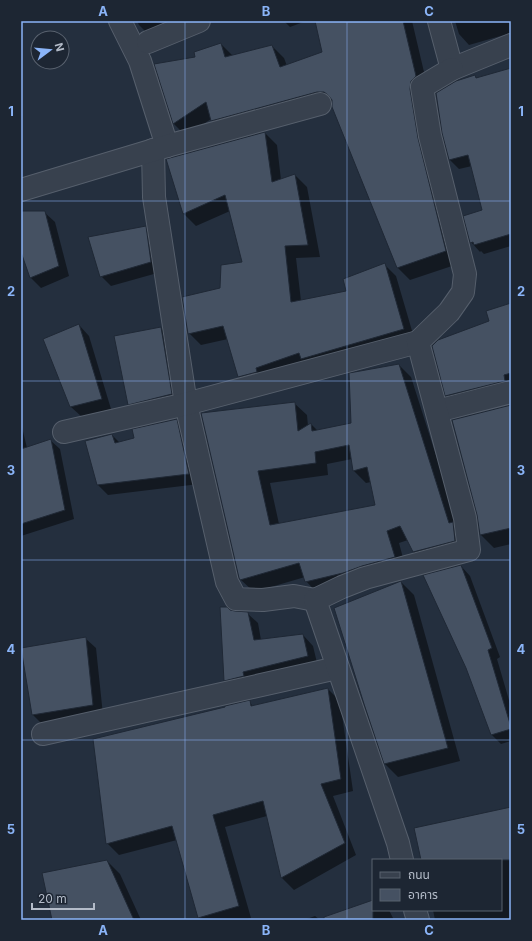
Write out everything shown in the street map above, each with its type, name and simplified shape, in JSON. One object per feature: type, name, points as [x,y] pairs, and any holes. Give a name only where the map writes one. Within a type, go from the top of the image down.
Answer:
[{"type":"street","points":[[120,21],[140,61],[160,148],[154,197],[186,404],[227,582],[236,599],[263,600],[294,596],[315,600],[365,578],[469,550],[465,518],[418,342]]},
{"type":"street","points":[[148,42],[199,21]]},
{"type":"street","points":[[439,21],[452,69]]},
{"type":"street","points":[[64,432],[186,404],[418,342],[449,312],[463,292],[465,274],[430,136],[422,86],[452,69],[511,45]]},
{"type":"street","points":[[21,190],[160,148],[320,104]]},
{"type":"street","points":[[437,411],[511,392]]},
{"type":"street","points":[[315,600],[398,843],[402,859]]},
{"type":"street","points":[[43,734],[337,668]]},
{"type":"building","points":[[315,21],[403,21],[416,76],[411,81],[410,89],[418,138],[446,251],[397,268],[332,107],[332,100],[324,92],[317,92],[211,121],[206,102],[173,124],[154,64],[195,57],[194,52],[221,43],[225,57],[272,45],[280,67],[322,52]]},
{"type":"building","points":[[511,68],[511,234],[474,245],[473,242],[470,243],[463,216],[482,210],[468,155],[449,160],[442,133],[436,93],[456,81],[475,75],[476,78]]},
{"type":"building","points":[[265,132],[272,182],[295,174],[308,245],[285,246],[291,302],[346,291],[343,279],[385,263],[404,329],[301,359],[299,353],[256,368],[257,372],[238,377],[223,326],[188,334],[182,297],[220,288],[221,265],[242,262],[225,195],[183,214],[166,159]]},
{"type":"building","points":[[21,211],[45,211],[59,266],[30,278],[21,252]]},
{"type":"building","points":[[146,226],[151,262],[100,277],[88,237]]},
{"type":"building","points":[[511,303],[511,373],[504,375],[505,381],[445,396],[432,346],[438,340],[489,321],[486,311]]},
{"type":"building","points":[[79,324],[102,399],[70,407],[43,339]]},
{"type":"building","points":[[161,327],[172,394],[128,405],[114,336]]},
{"type":"building","points":[[399,364],[449,523],[453,522],[455,541],[413,552],[400,526],[387,531],[395,557],[343,573],[305,582],[299,563],[240,580],[201,413],[295,402],[298,431],[311,423],[312,431],[351,423],[349,373]],"holes":[[[349,445],[353,471],[367,467],[375,505],[270,525],[258,471],[316,463],[315,452]]]},
{"type":"building","points":[[511,405],[511,528],[480,535],[477,515],[452,420]]},
{"type":"building","points":[[177,419],[189,474],[97,485],[85,441],[112,434],[115,443],[134,438],[132,429]]},
{"type":"building","points":[[51,439],[65,510],[21,524],[21,449]]},
{"type":"building","points":[[461,565],[492,648],[488,650],[511,727],[511,729],[491,735],[466,668],[423,575]]},
{"type":"building","points":[[401,581],[448,748],[384,764],[334,608]]},
{"type":"building","points":[[220,607],[227,607],[230,610],[235,611],[248,612],[254,640],[303,634],[308,656],[243,672],[244,676],[224,681]]},
{"type":"building","points":[[86,637],[93,705],[32,715],[21,648]]},
{"type":"building","points":[[328,688],[341,779],[321,784],[345,843],[281,878],[263,801],[213,815],[239,906],[198,918],[172,826],[106,844],[93,739],[250,700],[251,706]]},
{"type":"building","points":[[511,807],[511,860],[421,859],[414,828]]},
{"type":"building","points":[[107,860],[134,920],[52,920],[42,873]]},
{"type":"building","points":[[372,900],[373,920],[324,920],[324,917]]}]
